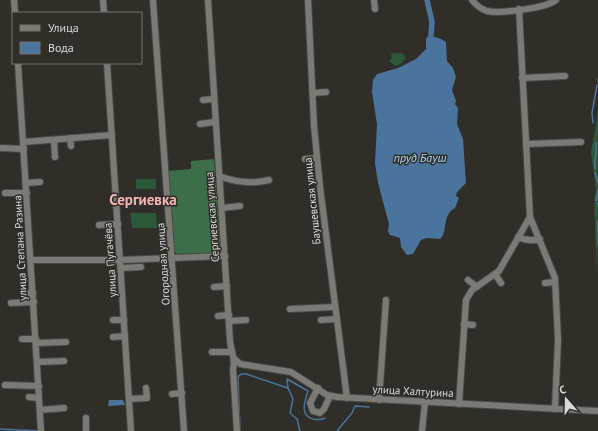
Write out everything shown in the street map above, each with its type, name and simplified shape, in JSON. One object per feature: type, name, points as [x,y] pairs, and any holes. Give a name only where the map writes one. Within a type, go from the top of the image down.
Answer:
[{"type":"street","points":[[14,0],[15,12]]},
{"type":"street","points":[[103,0],[104,12]]},
{"type":"street","name":"Огородная улица","points":[[153,0],[164,106],[172,258],[184,431]]},
{"type":"street","name":"Сергиевская улица","points":[[208,0],[229,318],[232,352],[236,360]]},
{"type":"street","name":"Баушевская улица","points":[[308,0],[312,93],[317,158],[347,398]]},
{"type":"street","points":[[374,0],[375,9]]},
{"type":"street","points":[[472,0],[475,5],[487,11],[548,6],[556,0]]},
{"type":"street","points":[[519,9],[530,217],[553,269],[555,282],[558,340],[555,409]]},
{"type":"street","name":"улица Степана Разина","points":[[18,64],[42,431]]},
{"type":"street","name":"улица Пугачёва","points":[[107,64],[131,431]]},
{"type":"street","points":[[522,78],[565,76]]},
{"type":"street","points":[[312,93],[326,92]]},
{"type":"street","points":[[203,100],[214,99]]},
{"type":"street","points":[[200,124],[215,122]]},
{"type":"street","points":[[24,142],[112,135]]},
{"type":"street","points":[[70,138],[71,146]]},
{"type":"street","points":[[54,140],[54,157]]},
{"type":"street","points":[[526,144],[581,142]]},
{"type":"street","points":[[2,148],[24,149]]},
{"type":"street","points":[[305,159],[317,158]]},
{"type":"street","points":[[219,176],[241,182],[257,183],[269,180]]},
{"type":"street","points":[[26,183],[40,182]]},
{"type":"street","points":[[5,193],[27,193]]},
{"type":"street","points":[[222,208],[240,206]]},
{"type":"street","points":[[460,404],[464,324],[462,307],[468,294],[495,274],[503,266],[530,217]]},
{"type":"street","points":[[99,225],[118,224]]},
{"type":"street","points":[[518,237],[524,240],[533,241],[540,239]]},
{"type":"street","points":[[32,260],[120,260],[225,256]]},
{"type":"street","points":[[121,268],[141,267]]},
{"type":"street","points":[[495,274],[501,283]]},
{"type":"street","points":[[468,280],[477,287]]},
{"type":"street","points":[[545,283],[555,282]]},
{"type":"street","points":[[214,287],[227,286]]},
{"type":"street","points":[[24,293],[33,293]]},
{"type":"street","points":[[379,400],[386,300]]},
{"type":"street","points":[[11,303],[34,302]]},
{"type":"street","points":[[290,310],[335,307]]},
{"type":"street","points":[[218,316],[246,320]]},
{"type":"street","points":[[321,320],[337,319]]},
{"type":"street","points":[[114,320],[124,320]]},
{"type":"street","points":[[464,324],[473,325]]},
{"type":"street","points":[[35,332],[43,332]]},
{"type":"street","points":[[113,337],[125,336]]},
{"type":"street","points":[[22,339],[66,342]]},
{"type":"street","points":[[212,352],[232,352]]},
{"type":"street","points":[[236,360],[234,369],[237,431]]},
{"type":"street","name":"улица Халтурина","points":[[236,360],[240,364],[291,372],[330,396],[379,400],[598,411]]},
{"type":"street","points":[[37,362],[64,361]]},
{"type":"street","points":[[5,385],[39,386]]},
{"type":"street","points":[[129,399],[147,398],[146,388]]},
{"type":"street","points":[[318,388],[310,403],[313,411],[320,412],[324,409],[330,396]]},
{"type":"street","points":[[172,394],[182,393]]},
{"type":"street","points":[[29,397],[40,398]]},
{"type":"street","points":[[422,431],[425,402]]},
{"type":"street","points":[[40,410],[64,408]]},
{"type":"street","points":[[86,418],[86,431]]},
{"type":"green space","points":[[402,53],[406,57],[401,64],[395,66],[389,61],[392,58],[391,54]]},
{"type":"green space","points":[[598,112],[598,201],[594,201],[596,190],[591,152]]},
{"type":"green space","points":[[214,159],[221,253],[177,254],[173,247],[168,171],[191,169],[191,161]]},
{"type":"green space","points":[[136,179],[156,179],[156,189],[136,189]]},
{"type":"green space","points":[[594,202],[598,202],[597,275]]},
{"type":"green space","points":[[130,213],[156,213],[157,228],[132,228]]},
{"type":"water","name":"пруд Бауш","points":[[429,35],[446,42],[447,61],[453,68],[456,77],[452,90],[456,101],[455,104],[458,108],[457,124],[463,139],[466,183],[457,192],[456,196],[459,198],[455,208],[446,219],[443,235],[440,239],[427,238],[421,240],[413,254],[407,255],[401,247],[400,238],[390,235],[388,231],[389,224],[378,183],[375,163],[377,124],[372,92],[373,80],[377,74],[398,68],[416,59],[426,49],[426,39]]},
{"type":"water","points":[[109,400],[123,400],[125,405],[108,406]]},
{"type":"waterway","points":[[427,0],[432,22],[431,35]]},
{"type":"waterway","points":[[593,123],[592,113],[597,85]]},
{"type":"waterway","points":[[595,169],[596,143]]},
{"type":"waterway","points":[[595,173],[598,183]]},
{"type":"waterway","points":[[596,201],[598,190]]},
{"type":"waterway","points":[[598,221],[598,245]]},
{"type":"waterway","points":[[240,431],[238,377],[241,374],[246,374],[288,388],[293,399],[290,413],[297,419],[300,431]]},
{"type":"waterway","points":[[288,388],[287,379],[308,391],[304,411],[313,419],[319,420],[325,418]]},
{"type":"waterway","points":[[337,431],[352,413],[355,406],[369,407]]},
{"type":"waterway","points":[[0,429],[39,431]]},
{"type":"district","name":"Сергиевка","points":[[143,200]]}]
